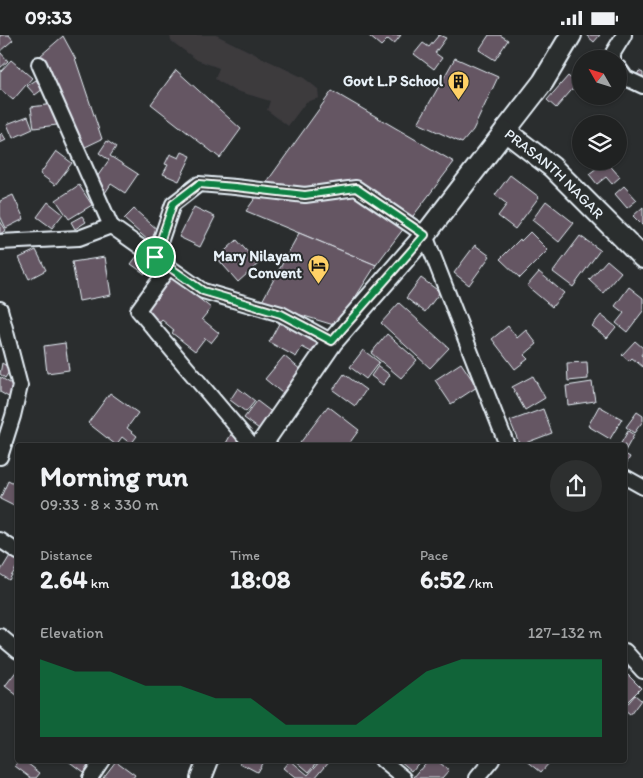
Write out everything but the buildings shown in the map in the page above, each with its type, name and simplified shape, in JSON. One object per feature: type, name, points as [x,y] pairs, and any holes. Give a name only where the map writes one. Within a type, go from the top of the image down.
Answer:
[{"type":"street","name":"PRASANTH NAGAR","points":[[571,35],[543,82],[505,131],[552,167],[643,258]]},
{"type":"street","points":[[615,50],[624,35]]},
{"type":"street","points":[[39,64],[111,226],[203,291],[281,314],[332,341]]},
{"type":"street","points":[[628,79],[643,86]]},
{"type":"street","points":[[262,443],[332,341],[425,235],[505,131]]},
{"type":"street","points":[[155,257],[173,204],[199,184],[305,195],[356,188],[425,235],[506,443]]},
{"type":"street","points":[[0,242],[80,238],[111,226]]},
{"type":"street","points":[[169,267],[138,310],[250,443]]},
{"type":"street","points":[[0,309],[4,338],[20,386],[13,417],[0,457]]},
{"type":"street","points":[[627,478],[643,487]]},
{"type":"street","points":[[0,540],[15,550]]},
{"type":"street","points":[[0,636],[15,648]]},
{"type":"street","points":[[627,653],[643,671]]},
{"type":"street","points":[[90,778],[100,763]]},
{"type":"street","points":[[201,778],[207,763]]},
{"type":"street","points":[[386,763],[404,778]]},
{"type":"street","points":[[477,778],[490,763]]},
{"type":"shaded area","points":[[170,35],[216,35],[304,78],[318,89],[319,98],[306,102],[288,126],[267,110],[270,101],[233,90],[215,79],[219,68],[197,60],[171,41]]},
{"type":"place","name":"Govt L.P School","points":[[459,100]]},
{"type":"place","name":"Mary Nilayam Convent","points":[[318,284]]},
{"type":"route","points":[[199,184],[305,195],[356,188],[425,235],[332,341],[281,314],[203,291],[155,257],[173,204],[199,184]]}]
